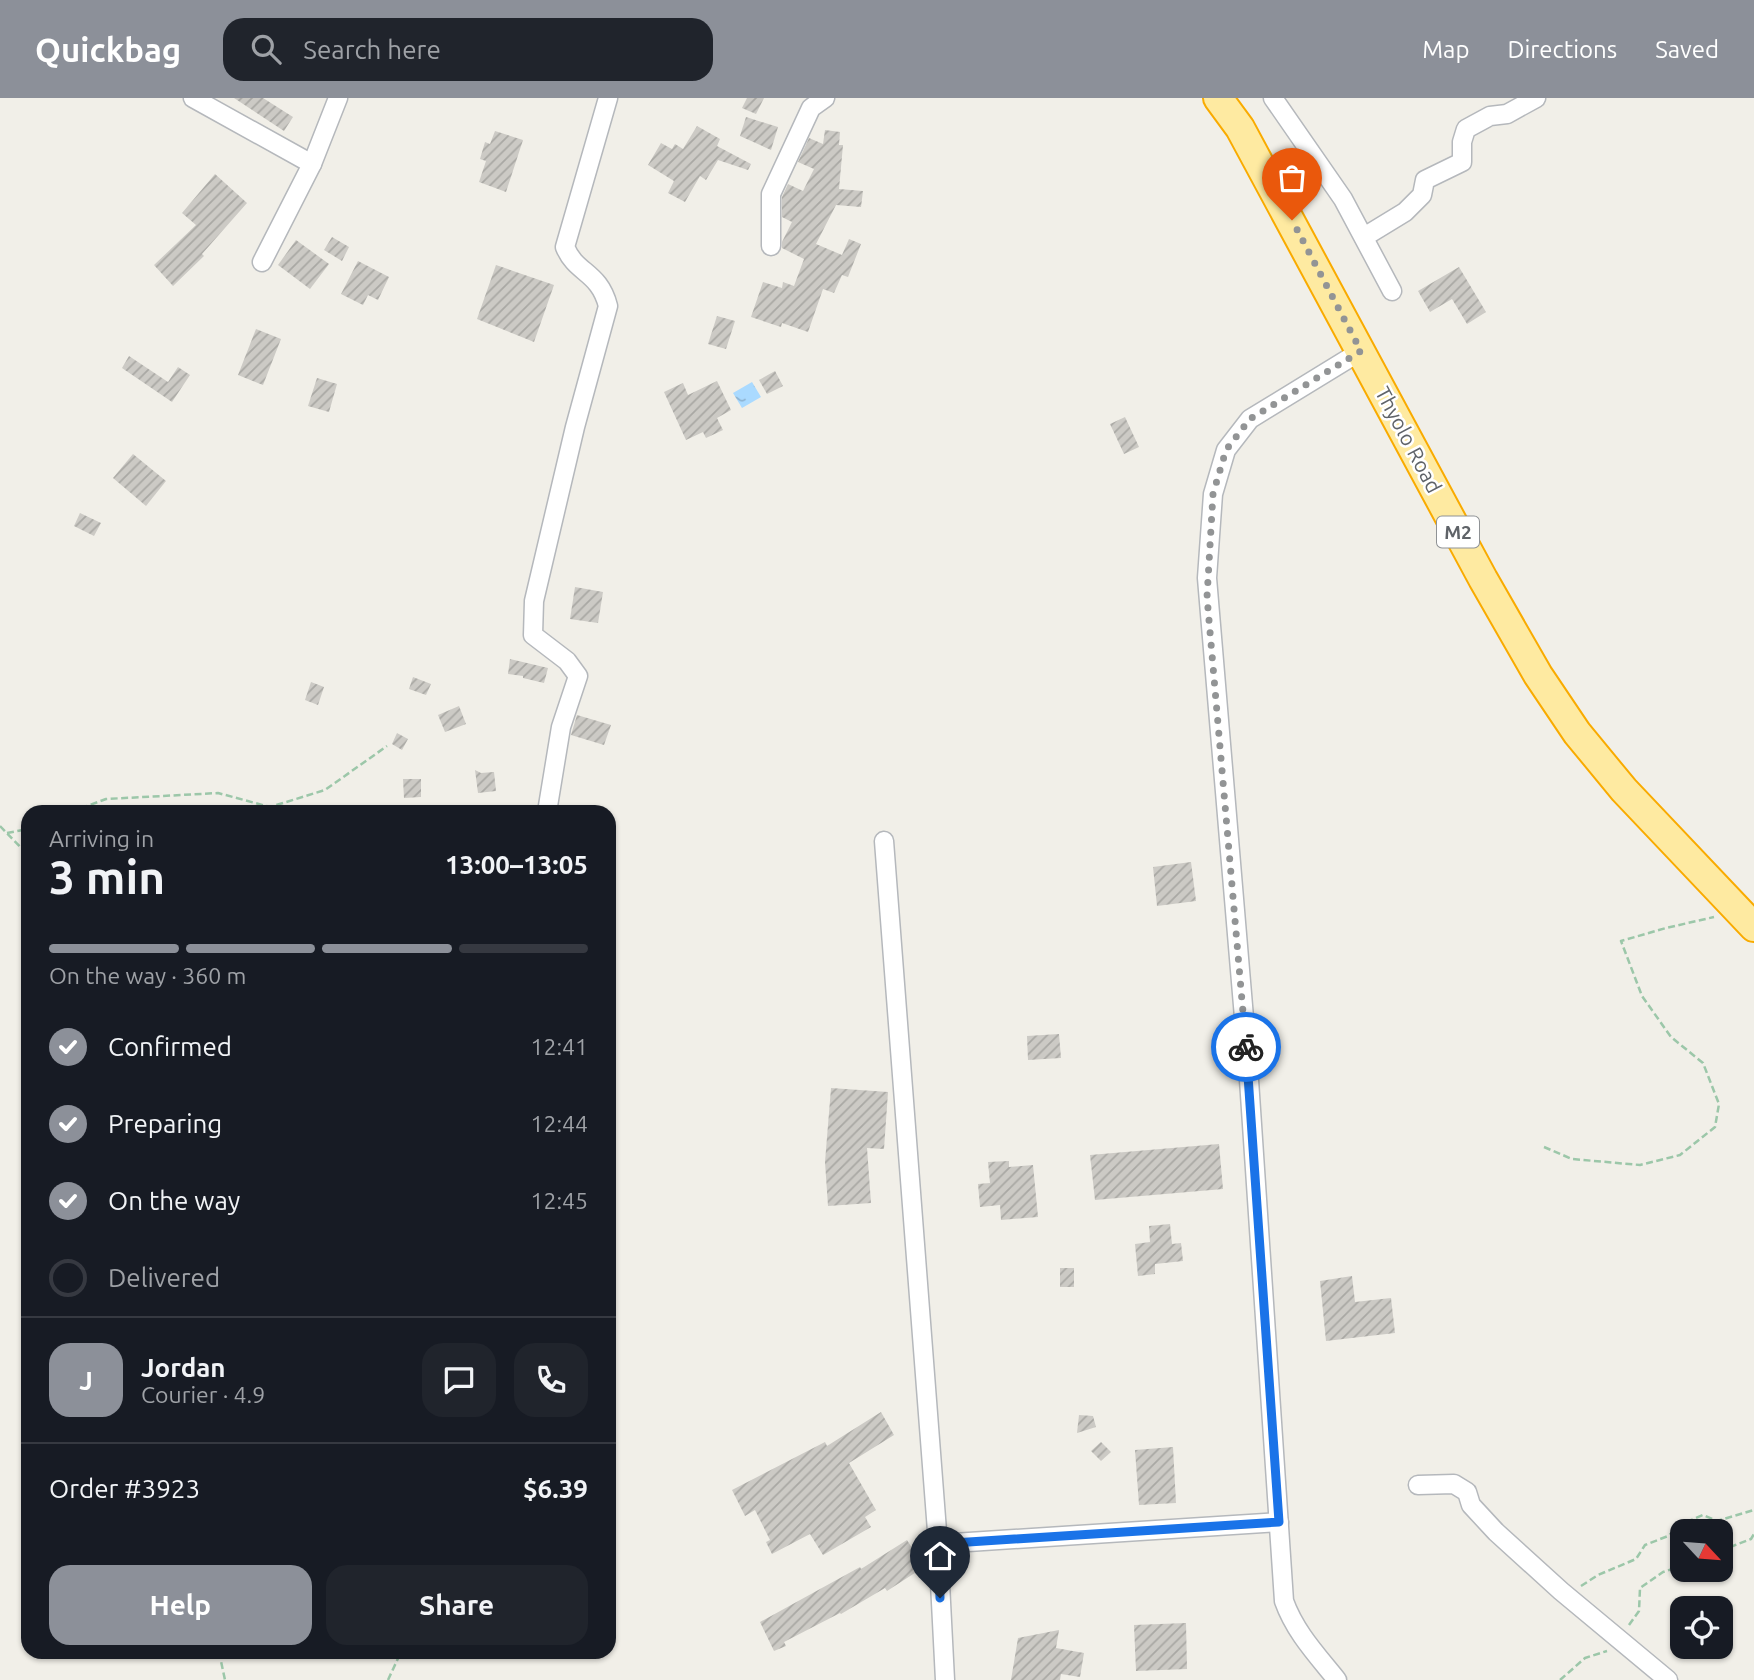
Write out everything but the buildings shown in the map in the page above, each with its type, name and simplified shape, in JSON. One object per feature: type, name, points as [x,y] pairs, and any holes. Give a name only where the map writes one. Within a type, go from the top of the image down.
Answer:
[{"type":"highway","name":"Thyolo Road","points":[[1218,98],[1240,128],[1538,675],[1577,733],[1624,790],[1746,920]]},
{"type":"street","points":[[193,98],[312,164]]},
{"type":"street","points":[[262,262],[312,164],[338,98]]},
{"type":"street","points":[[548,805],[561,727],[578,676],[566,661],[533,635],[534,601],[575,427],[608,306],[604,290],[593,277],[569,258],[565,247],[608,98]]},
{"type":"street","points":[[771,246],[772,194],[811,108],[825,98]]},
{"type":"street","points":[[1273,98],[1343,199],[1392,291]]},
{"type":"street","points":[[1364,237],[1405,212],[1422,195],[1424,180],[1462,162],[1462,142],[1466,130],[1490,116],[1507,114],[1536,98]]},
{"type":"street","points":[[1337,1680],[1301,1635],[1284,1601],[1248,1065],[1206,578],[1213,494],[1226,450],[1250,419],[1361,351]]},
{"type":"street","points":[[884,841],[938,1544],[945,1680]]},
{"type":"street","points":[[1418,1485],[1454,1483],[1467,1492],[1471,1505],[1496,1532],[1561,1591],[1668,1680]]},
{"type":"street","points":[[938,1544],[1279,1522]]},
{"type":"path","points":[[276,805],[325,790],[387,746]]},
{"type":"path","points":[[90,805],[106,799],[218,793],[263,805]]},
{"type":"path","points":[[0,826],[21,847]]},
{"type":"path","points":[[8,833],[21,830]]},
{"type":"path","points":[[1544,1147],[1572,1159],[1640,1165],[1680,1155],[1715,1127],[1719,1104],[1703,1063],[1671,1037],[1642,996],[1621,941],[1666,928],[1746,920]]},
{"type":"path","points":[[1561,1591],[1580,1587],[1598,1575],[1636,1559],[1644,1545],[1668,1536],[1684,1523],[1703,1515],[1717,1521],[1754,1510]]},
{"type":"path","points":[[1733,1545],[1751,1539],[1754,1534]]},
{"type":"path","points":[[220,1659],[225,1680]]},
{"type":"path","points":[[388,1680],[398,1659]]},
{"type":"water","points":[[752,382],[761,397],[742,408],[733,393]]},
{"type":"way so far","points":[[1246,1047],[1207,597],[1206,578],[1213,494],[1226,450],[1250,419],[1361,351],[1292,220]]},
{"type":"route","points":[[940,1598],[938,1544],[1279,1522],[1246,1047]]}]
